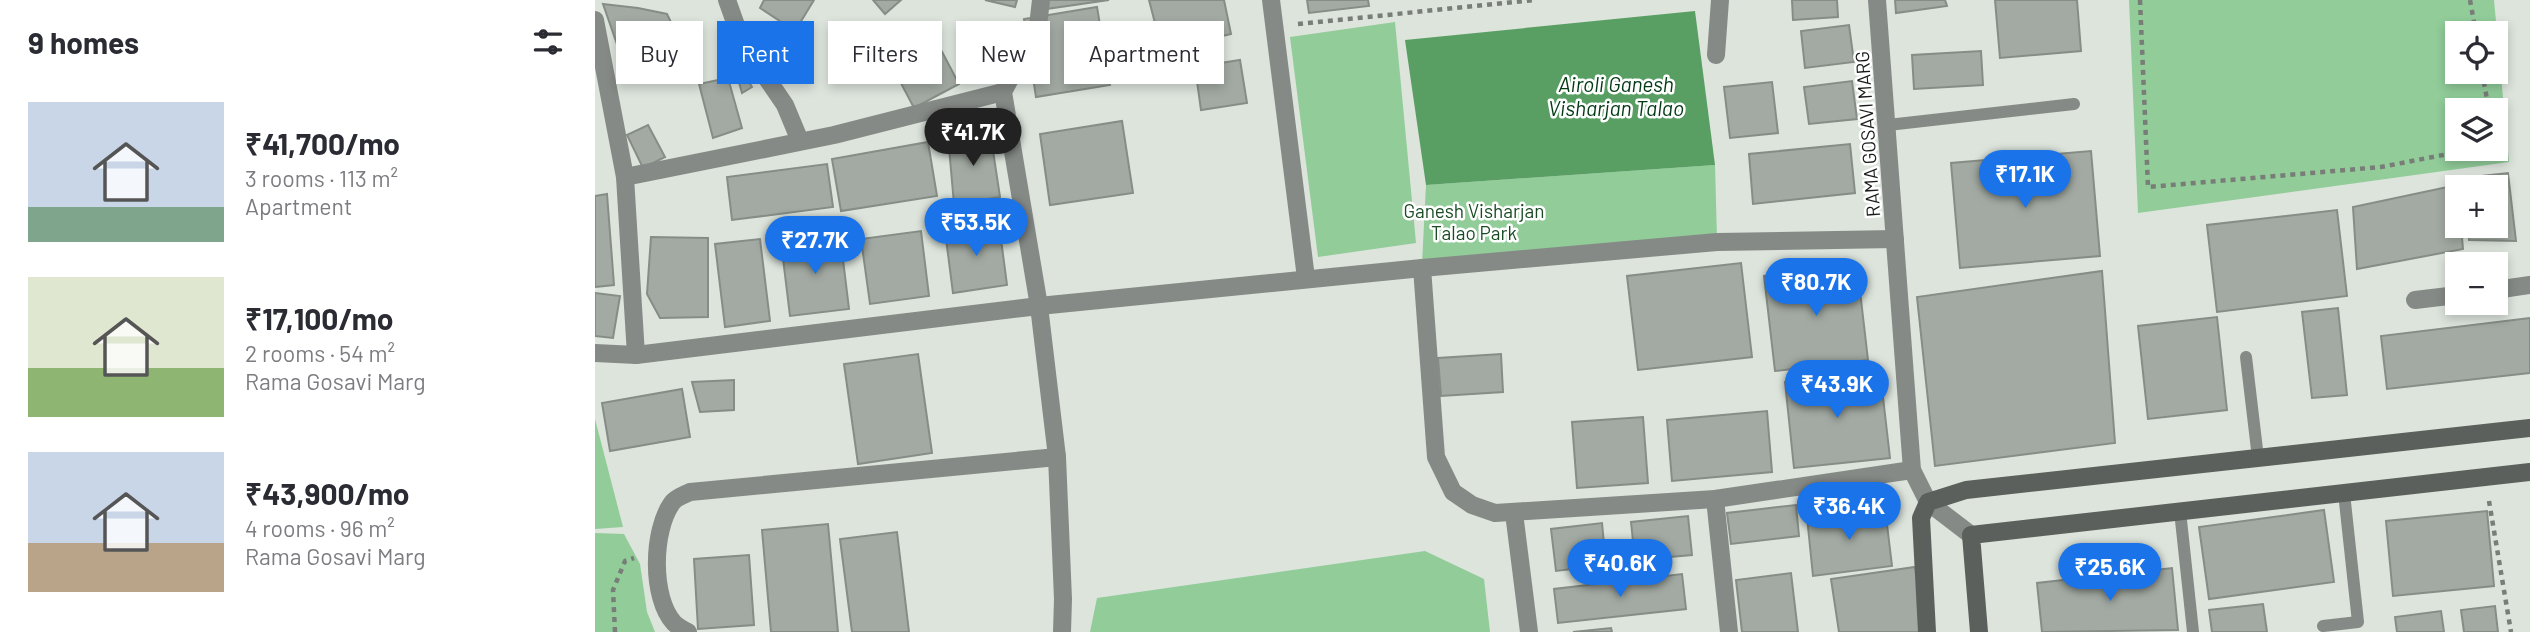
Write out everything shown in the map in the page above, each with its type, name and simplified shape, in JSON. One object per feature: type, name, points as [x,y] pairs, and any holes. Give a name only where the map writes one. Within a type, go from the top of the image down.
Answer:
[{"type":"street","points":[[727,0],[741,42],[785,105],[800,141]]},
{"type":"street","points":[[1041,0],[1038,26],[1003,92],[1039,306],[1057,457],[1062,632]]},
{"type":"street","points":[[1271,0],[1306,278]]},
{"type":"street","points":[[1716,55],[1720,0]]},
{"type":"street","name":"RAMA GOSAVI MARG","points":[[1877,0],[1912,470],[1929,502],[1971,535]]},
{"type":"street","points":[[595,20],[625,177],[636,355]]},
{"type":"street","points":[[625,177],[834,135],[1003,92]]},
{"type":"street","points":[[595,354],[636,355],[1039,306],[1306,278],[1717,242],[1895,239]]},
{"type":"street","points":[[1422,268],[1436,457],[1453,492],[1472,505],[1495,513],[1514,513],[1715,499],[1912,470]]},
{"type":"street","points":[[2508,288],[2530,285]]},
{"type":"street","points":[[2414,300],[2445,296]]},
{"type":"street","points":[[1927,632],[1920,518],[1929,502],[1966,490],[2530,428]]},
{"type":"street","points":[[688,632],[675,624],[663,602],[657,561],[660,527],[673,501],[690,492],[1057,457]]},
{"type":"street","points":[[1979,632],[1971,535],[2530,472]]},
{"type":"street","points":[[1715,499],[1729,632]]},
{"type":"street","points":[[1514,513],[1529,632]]},
{"type":"lane","points":[[1888,125],[2074,104]]},
{"type":"lane","points":[[2246,357],[2258,458]]},
{"type":"lane","points":[[2323,626],[2358,622],[2344,493]]},
{"type":"lane","points":[[2180,511],[2193,632]]},
{"type":"path","points":[[1275,27],[1534,0]]},
{"type":"path","points":[[2140,0],[2148,187],[2381,167],[2445,155]]},
{"type":"path","points":[[2470,0],[2474,21]]},
{"type":"path","points":[[2485,476],[2511,632]]},
{"type":"path","points":[[615,632],[613,590],[625,561],[658,551]]},
{"type":"green space","points":[[2129,0],[2494,0],[2496,21],[2445,21],[2445,84],[2502,84],[2503,98],[2445,98],[2445,161],[2508,161],[2508,151],[2509,162],[2138,213]]},
{"type":"green space","points":[[1395,22],[1416,243],[1318,257],[1290,37]]},
{"type":"green space","name":"Ganesh Visharjan Talao Park","points":[[1715,165],[1717,239],[1422,264],[1426,185]]},
{"type":"green space","points":[[595,419],[623,527],[595,529]]},
{"type":"green space","points":[[595,533],[624,534],[640,564],[647,612],[655,632],[595,632]]},
{"type":"green space","points":[[1425,551],[1484,579],[1490,632],[1090,632],[1097,598]]},
{"type":"water","name":"Airoli Ganesh Visharjan Talao","points":[[1695,11],[1715,165],[1426,185],[1405,40]]},
{"type":"building","points":[[764,0],[814,0],[801,21],[780,21],[760,8]]},
{"type":"building","points":[[873,0],[901,0],[885,14]]},
{"type":"building","points":[[985,0],[1017,0],[1015,7]]},
{"type":"building","points":[[1045,0],[1109,0],[1046,9]]},
{"type":"building","points":[[1149,0],[1224,0],[1231,34],[1224,36],[1224,21],[1154,21]]},
{"type":"building","points":[[1307,0],[1368,0],[1369,6],[1309,13]]},
{"type":"building","points":[[1792,0],[1837,0],[1838,17],[1793,20]]},
{"type":"building","points":[[1895,0],[1945,0],[1947,6],[1896,13]]},
{"type":"building","points":[[1995,0],[2077,0],[2081,51],[2000,58]]},
{"type":"building","points":[[603,4],[667,14],[670,21],[616,21],[616,41]]},
{"type":"building","points":[[1097,7],[1099,21],[1064,21],[1064,84],[1110,85],[1036,97],[1034,84],[1050,84],[1050,21],[1024,19]]},
{"type":"building","points":[[1849,25],[1854,62],[1805,68],[1801,31]]},
{"type":"building","points":[[1981,51],[1983,85],[1914,89],[1912,55]]},
{"type":"building","points":[[942,52],[956,78],[956,84],[959,84],[914,108],[901,84],[942,84]]},
{"type":"building","points":[[1240,60],[1247,103],[1201,110],[1197,84],[1224,84],[1224,62]]},
{"type":"building","points":[[717,80],[717,84],[730,84],[742,128],[713,138],[699,84]]},
{"type":"building","points":[[1852,81],[1857,119],[1809,124],[1804,87]]},
{"type":"building","points":[[1772,82],[1778,133],[1730,138],[1724,87]]},
{"type":"building","points":[[739,84],[750,84],[752,87],[742,93]]},
{"type":"building","points":[[1122,121],[1133,193],[1050,205],[1040,134]]},
{"type":"building","points":[[648,125],[665,157],[643,168],[627,135]]},
{"type":"building","points":[[990,131],[1000,197],[954,204],[948,136]]},
{"type":"building","points":[[928,142],[937,196],[841,211],[832,159]]},
{"type":"building","points":[[1850,144],[1855,193],[1753,204],[1749,154]]},
{"type":"building","points":[[2091,151],[2100,256],[1960,268],[1951,163]]},
{"type":"building","points":[[827,164],[833,207],[732,220],[727,177]]},
{"type":"building","points":[[2508,173],[2516,241],[2469,240],[2508,238],[2508,175],[2490,175]]},
{"type":"building","points":[[2445,188],[2445,238],[2462,238],[2463,249],[2357,269],[2353,207]]},
{"type":"building","points":[[607,194],[614,285],[595,287],[595,196]]},
{"type":"building","points":[[2337,210],[2347,296],[2217,312],[2207,225]]},
{"type":"building","points":[[999,224],[1007,285],[953,293],[945,231]]},
{"type":"building","points":[[921,231],[929,296],[870,304],[861,239]]},
{"type":"building","points":[[840,235],[849,309],[790,316],[781,242]]},
{"type":"building","points":[[651,237],[708,238],[708,317],[660,318],[647,294]]},
{"type":"building","points":[[760,239],[770,321],[725,327],[715,244]]},
{"type":"building","points":[[1741,263],[1752,357],[1638,370],[1627,276]]},
{"type":"building","points":[[1857,265],[1868,360],[1775,371],[1764,276]]},
{"type":"building","points":[[2102,271],[2115,443],[1935,466],[1917,297]]},
{"type":"building","points":[[595,293],[620,296],[613,338],[595,336]]},
{"type":"building","points":[[2338,308],[2347,395],[2312,398],[2302,312]]},
{"type":"building","points":[[2217,317],[2227,410],[2148,419],[2138,326]]},
{"type":"building","points":[[2530,318],[2530,373],[2387,389],[2381,336]]},
{"type":"building","points":[[918,354],[932,453],[858,464],[844,364]]},
{"type":"building","points":[[1501,354],[1503,392],[1441,396],[1438,358]]},
{"type":"building","points":[[1880,371],[1890,458],[1794,468],[1785,382]]},
{"type":"building","points":[[734,380],[734,410],[700,412],[692,382]]},
{"type":"building","points":[[682,389],[690,437],[610,451],[602,403]]},
{"type":"building","points":[[1767,411],[1772,472],[1672,481],[1667,420]]},
{"type":"building","points":[[1643,417],[1648,483],[1577,488],[1572,422]]},
{"type":"building","points":[[1796,505],[1799,536],[1731,544],[1727,513]]},
{"type":"building","points":[[1885,508],[1892,566],[1813,576],[1807,517]]},
{"type":"building","points":[[2324,510],[2334,582],[2209,599],[2199,527]]},
{"type":"building","points":[[2487,511],[2494,586],[2393,596],[2386,521]]},
{"type":"building","points":[[1688,516],[1692,555],[1635,560],[1631,522]]},
{"type":"building","points":[[1602,523],[1606,565],[1556,571],[1551,529]]},
{"type":"building","points":[[828,524],[838,632],[771,632],[762,530]]},
{"type":"building","points":[[897,532],[909,632],[852,632],[840,539]]},
{"type":"building","points":[[749,555],[754,625],[698,629],[694,559]]},
{"type":"building","points":[[1915,567],[1925,632],[1839,632],[1831,579]]},
{"type":"building","points":[[2172,568],[2178,630],[2042,632],[2037,583]]},
{"type":"building","points":[[1791,573],[1798,632],[1742,632],[1736,580]]},
{"type":"building","points":[[1682,574],[1686,609],[1558,623],[1554,589]]},
{"type":"building","points":[[2263,604],[2267,632],[2212,632],[2209,610]]},
{"type":"building","points":[[2495,606],[2498,632],[2464,632],[2461,610]]},
{"type":"building","points":[[2441,611],[2444,632],[2397,632],[2395,617]]},
{"type":"building","points":[[1611,628],[1612,632],[1573,632]]}]
